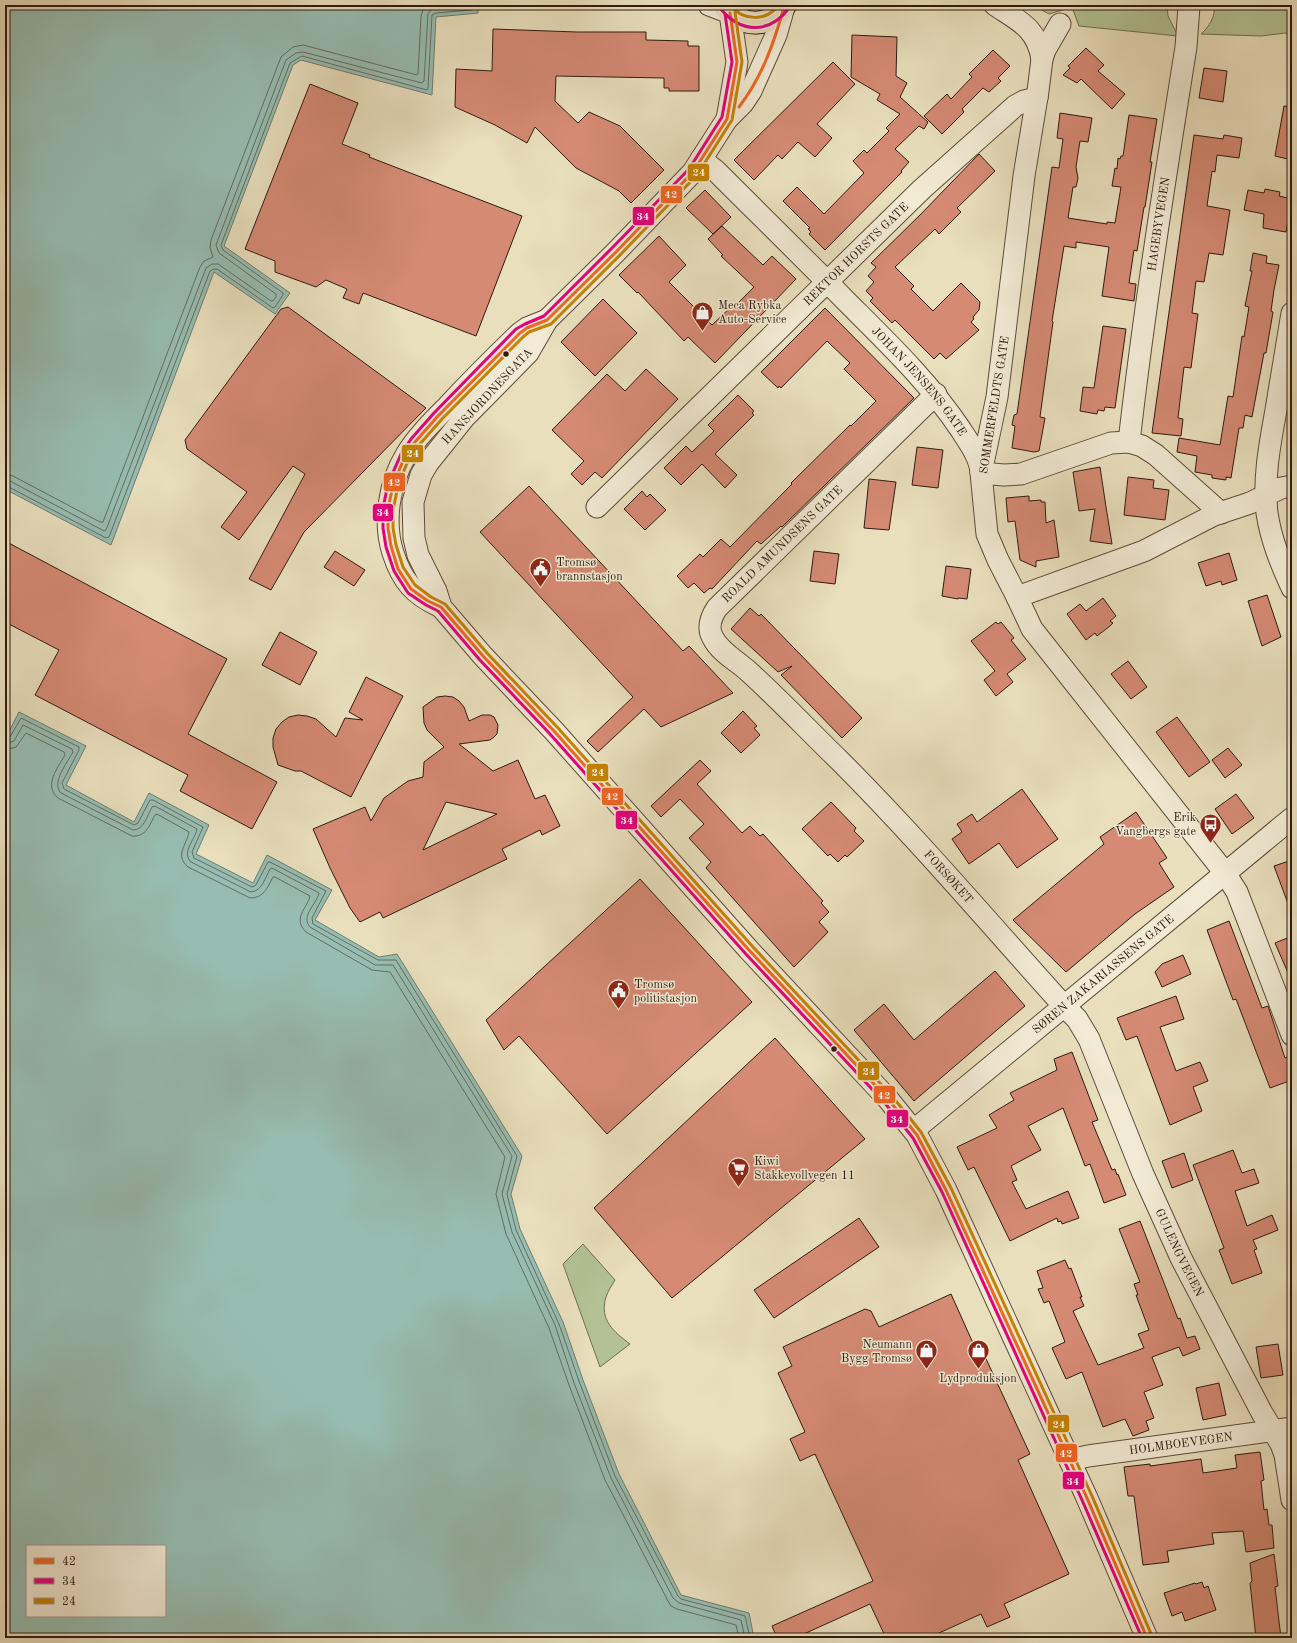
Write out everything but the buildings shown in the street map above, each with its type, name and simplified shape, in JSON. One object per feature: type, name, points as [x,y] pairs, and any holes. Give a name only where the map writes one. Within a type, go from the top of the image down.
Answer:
[{"type":"main road","points":[[727,9],[746,22],[758,23],[764,22],[775,16],[786,6]]},
{"type":"street","points":[[709,5],[727,9]]},
{"type":"street","points":[[995,5],[1028,28],[1036,37],[1042,59]]},
{"type":"street","name":"HANSJORDNESGATA","points":[[786,6],[776,35],[751,91],[743,103],[727,119],[693,172],[616,252],[547,320],[527,328],[520,333],[438,416],[415,442],[405,456],[393,485],[388,509],[388,528],[391,546],[398,569],[411,589],[428,601],[441,607],[483,656],[554,731],[739,938],[888,1099],[914,1130],[946,1190],[1070,1460],[1147,1638]]},
{"type":"street","name":"HAGEBYVEGEN","points":[[1129,442],[1147,299],[1186,47],[1189,6]]},
{"type":"street","name":"HANSJORDNESGATA","points":[[727,9],[737,62],[727,119]]},
{"type":"street","name":"SOMMERFELDTS GATE","points":[[1017,597],[998,560],[987,534],[981,473],[997,397],[1024,176],[1042,59],[1045,50],[1060,24]]},
{"type":"street","name":"REKTOR HORSTS GATE","points":[[597,507],[922,189],[1015,106],[1024,101],[1037,98]]},
{"type":"street","name":"JOHAN JENSENS GATE","points":[[701,159],[721,176],[828,282],[904,359],[936,394],[973,449],[978,460],[981,473]]},
{"type":"street","points":[[1292,313],[1269,449],[1267,494],[1267,513],[1273,539],[1282,566],[1292,588]]},
{"type":"street","name":"ROALD AMUNDSENS GATE","points":[[829,751],[748,671],[717,645],[709,628],[711,621],[717,608],[729,595],[936,394]]},
{"type":"street","points":[[981,473],[1004,476],[1021,474],[1111,443],[1129,442],[1142,446],[1156,455],[1221,512]]},
{"type":"street","points":[[1292,486],[1281,488],[1250,503],[1221,512],[1144,551],[1017,597],[1032,629],[1225,873],[1240,898],[1292,1035]]},
{"type":"street","name":"FORSØKET","points":[[829,751],[907,832],[1063,1005]]},
{"type":"street","name":"SØREN ZAKARIASSENS GATE","points":[[914,1130],[1063,1005],[1292,818]]},
{"type":"street","name":"GULENGVEGEN","points":[[1063,1005],[1077,1019],[1089,1039],[1143,1174],[1181,1258],[1262,1413],[1283,1429],[1292,1500]]},
{"type":"street","name":"HOLMBOEVEGEN","points":[[1070,1460],[1088,1456],[1283,1429]]},
{"type":"green space","points":[[1033,5],[1167,5],[1168,16],[1178,36],[1079,26],[1072,7],[1049,14]]},
{"type":"green space","points":[[1214,5],[1292,5],[1292,35],[1285,33],[1261,36],[1201,34],[1211,21],[1214,13]]},
{"type":"green space","points":[[583,1244],[615,1280],[609,1290],[604,1305],[606,1319],[609,1325],[630,1344],[600,1367],[563,1264]]},
{"type":"water","points":[[5,5],[478,5],[478,13],[436,17],[432,95],[301,60],[293,65],[224,246],[290,293],[275,314],[214,272],[111,545],[5,489]]},
{"type":"water","points":[[19,712],[86,746],[66,785],[134,822],[149,793],[209,825],[196,854],[253,883],[267,855],[332,890],[315,920],[379,957],[397,954],[522,1156],[511,1194],[520,1229],[563,1322],[583,1380],[619,1474],[681,1595],[749,1613],[754,1638],[5,1638],[5,739]]},
{"type":"transit line","name":"24","points":[[730,5],[735,10],[748,17],[761,17],[774,11],[779,5]]},
{"type":"transit line","name":"42","points":[[739,107],[761,72],[776,34],[784,7]]},
{"type":"transit line","name":"34","points":[[720,8],[736,22],[754,28],[773,23],[789,8]]},
{"type":"transit line","name":"24","points":[[735,12],[742,62],[732,120],[697,175],[620,255],[551,324],[529,332],[523,337],[442,419],[419,445],[409,458],[398,486],[393,510],[393,528],[396,545],[403,567],[415,585],[431,597],[445,604],[487,653],[558,728],[753,947],[892,1096],[921,1132],[951,1188],[1092,1496],[1152,1636]]},
{"type":"transit line","name":"42","points":[[730,13],[737,62],[727,119],[693,172],[616,252],[547,320],[527,328],[520,333],[438,416],[415,442],[405,456],[393,485],[388,509],[388,528],[391,546],[398,569],[411,589],[428,601],[441,607],[483,656],[554,731],[749,950],[888,1099],[917,1135],[946,1190],[1087,1498],[1147,1638]]},
{"type":"transit line","name":"34","points":[[725,14],[732,62],[722,117],[689,169],[544,316],[516,329],[434,413],[411,439],[401,454],[388,484],[383,508],[383,528],[386,547],[394,571],[408,593],[438,611],[479,659],[550,734],[745,953],[884,1102],[913,1138],[942,1192],[1082,1500],[1142,1638]]},
{"type":"place","name":"Meca Rybka Auto-Service","points":[[702,332]]},
{"type":"place","name":"Tromsø brannstasjon","points":[[541,588]]},
{"type":"place","name":"Erik Vangbergs gate","points":[[1211,844]]},
{"type":"place","name":"Tromsø politistasjon","points":[[619,1010]]},
{"type":"place","name":"Kiwi Stakkevollvegen 11","points":[[739,1188]]},
{"type":"place","name":"Neumann Bygg Tromsø","points":[[927,1370]]},
{"type":"place","name":"Lydproduksjon","points":[[978,1370]]}]
